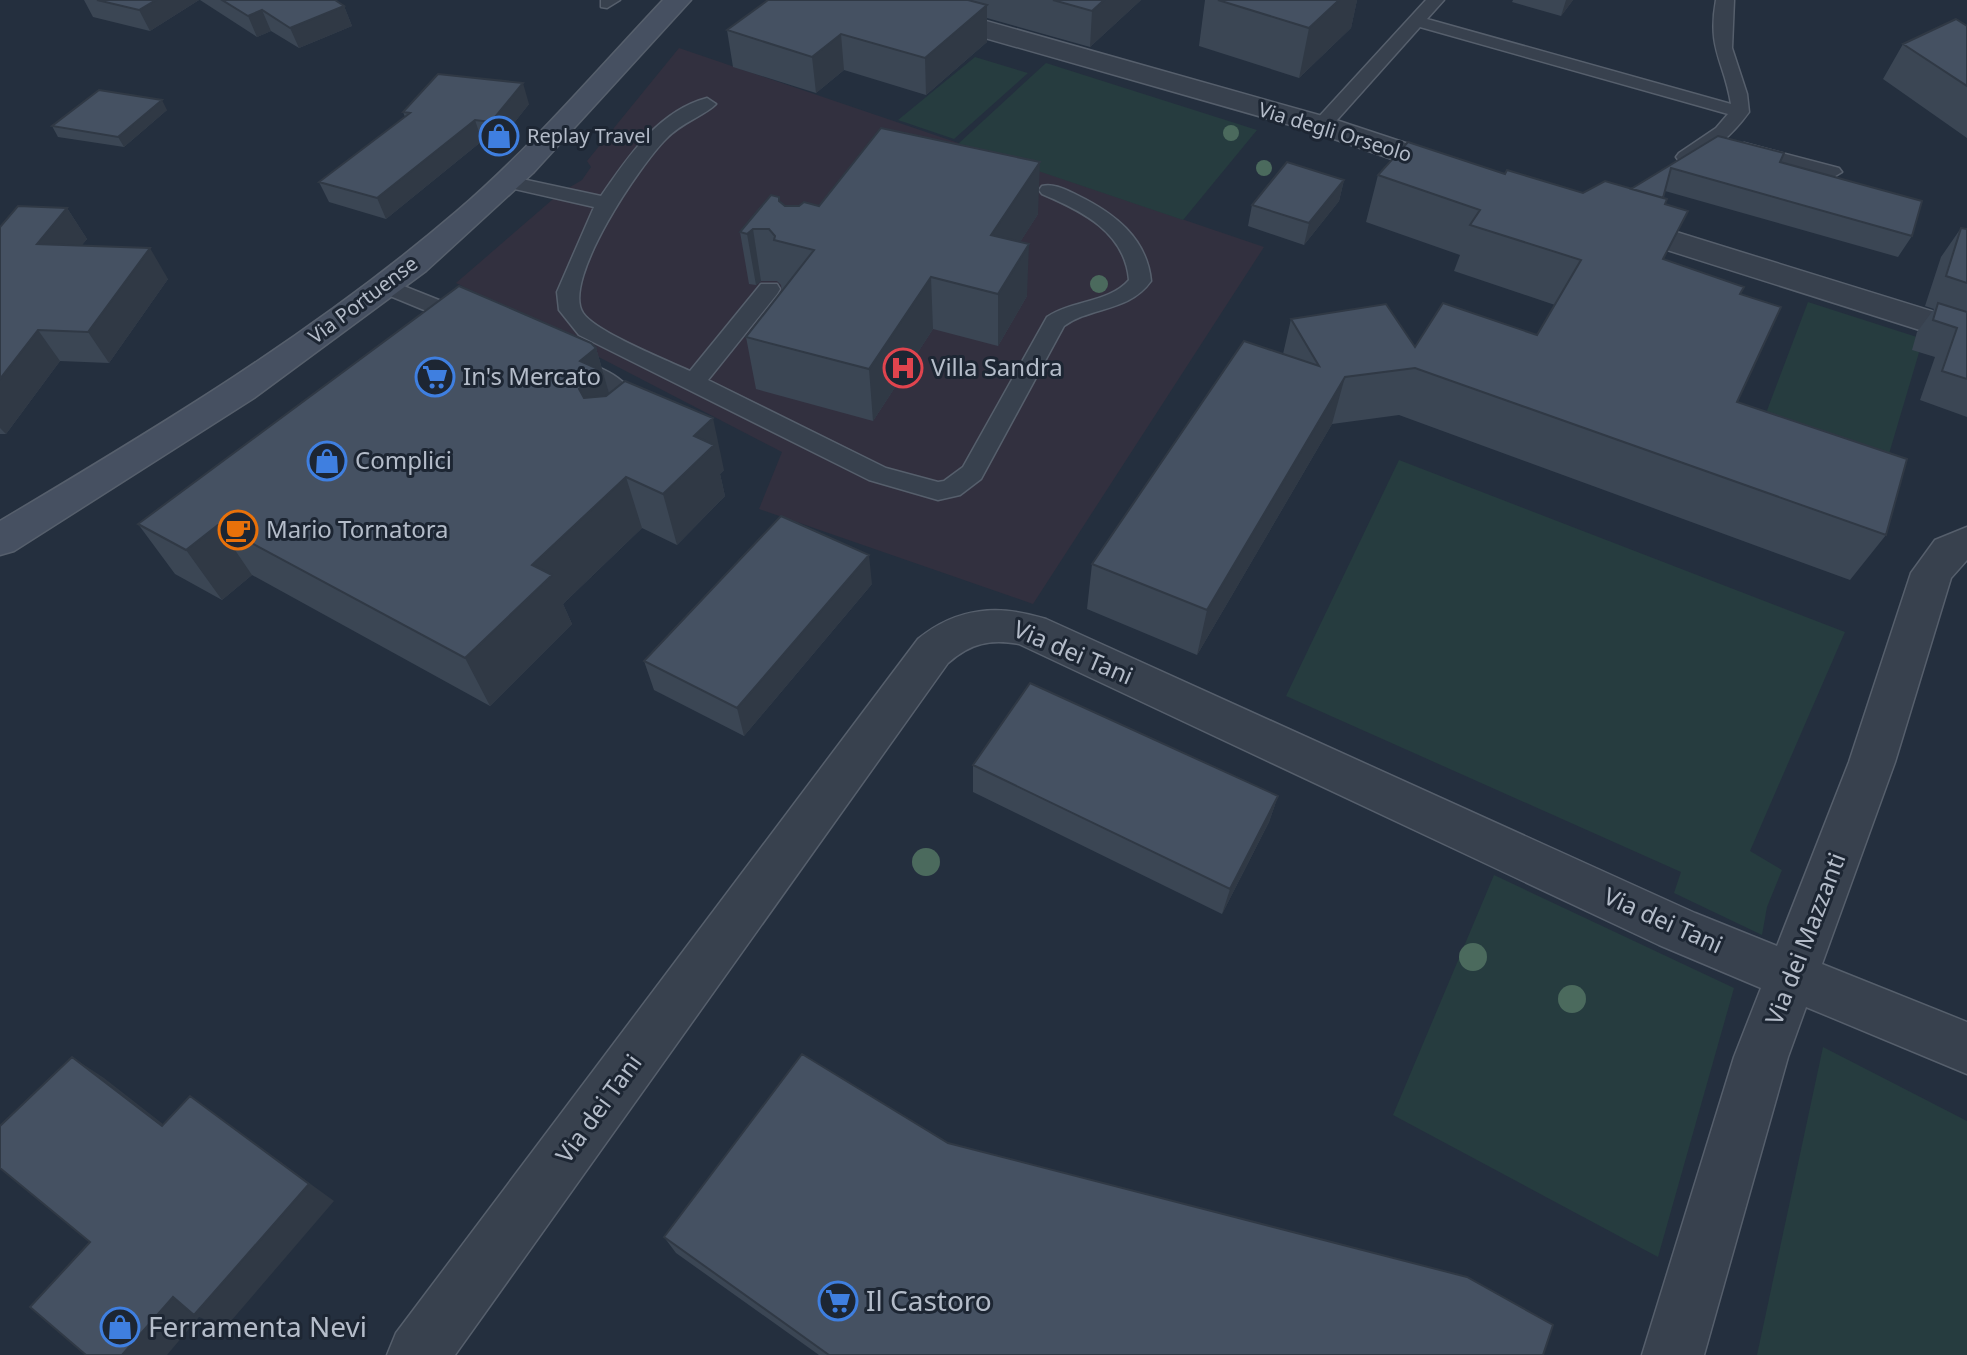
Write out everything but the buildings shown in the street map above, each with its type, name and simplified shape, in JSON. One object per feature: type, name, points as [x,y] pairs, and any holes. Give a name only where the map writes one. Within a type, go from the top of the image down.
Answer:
[{"type":"main road","name":"Via Portuense","points":[[0,540],[209,408],[386,286],[508,182],[678,0]]},
{"type":"street","name":"Via degli Orseolo","points":[[882,0],[1322,125],[1487,181]]},
{"type":"street","points":[[1606,208],[1967,334]]},
{"type":"street","name":"Via dei Mazzanti","points":[[1673,1355],[1761,1057],[1872,762],[1932,573],[1949,551],[1967,542]]},
{"type":"street","name":"Via dei Tani","points":[[418,1355],[933,651],[971,627],[997,624],[1031,631],[1662,922],[1967,1048]]},
{"type":"lane","points":[[1322,125],[1435,0]]},
{"type":"lane","points":[[1671,167],[1713,140],[1732,124],[1740,112],[1739,97],[1725,59],[1722,36],[1725,0]]},
{"type":"lane","points":[[1416,21],[1740,112]]},
{"type":"lane","points":[[707,104],[684,113],[667,127],[629,170],[606,203],[569,285],[566,298],[569,312],[577,323],[598,337],[878,474],[923,489],[951,489],[972,473],[1055,322],[1074,310],[1126,294],[1140,281],[1140,269],[1134,252],[1115,229],[1084,205],[1049,190]]},
{"type":"lane","points":[[1713,140],[1832,172]]},
{"type":"lane","points":[[508,182],[606,203]]},
{"type":"lane","points":[[386,286],[484,327]]},
{"type":"lane","points":[[692,384],[769,289]]},
{"type":"lane","points":[[555,358],[611,383],[626,394],[632,406],[632,420],[621,431]]},
{"type":"shaded area","name":"Villa Sandra","points":[[679,48],[1264,247],[1033,604],[759,509],[782,452],[456,283],[560,193],[582,180],[591,167],[587,161]]},
{"type":"green space","points":[[975,57],[1028,73],[954,139],[898,120]]},
{"type":"green space","points":[[1046,63],[1257,130],[1183,220],[958,144]]},
{"type":"green space","points":[[1808,302],[1923,339],[1886,464],[1763,421]]},
{"type":"green space","points":[[1399,460],[1845,632],[1750,851],[1782,870],[1767,907],[1762,935],[1674,893],[1681,872],[1286,696]]},
{"type":"green space","points":[[1494,875],[1734,988],[1658,1257],[1393,1115]]},
{"type":"green space","points":[[1823,1047],[1967,1121],[1967,1355],[1757,1355]]},
{"type":"place","name":"Replay Travel","points":[[499,136]]},
{"type":"place","name":"Villa Sandra","points":[[903,368]]},
{"type":"place","name":"In's Mercato","points":[[435,377]]},
{"type":"place","name":"Complici","points":[[327,461]]},
{"type":"place","name":"Mario Tornatora","points":[[238,530]]},
{"type":"place","name":"Il Castoro","points":[[838,1301]]},
{"type":"place","name":"Ferramenta Nevi","points":[[120,1327]]}]
